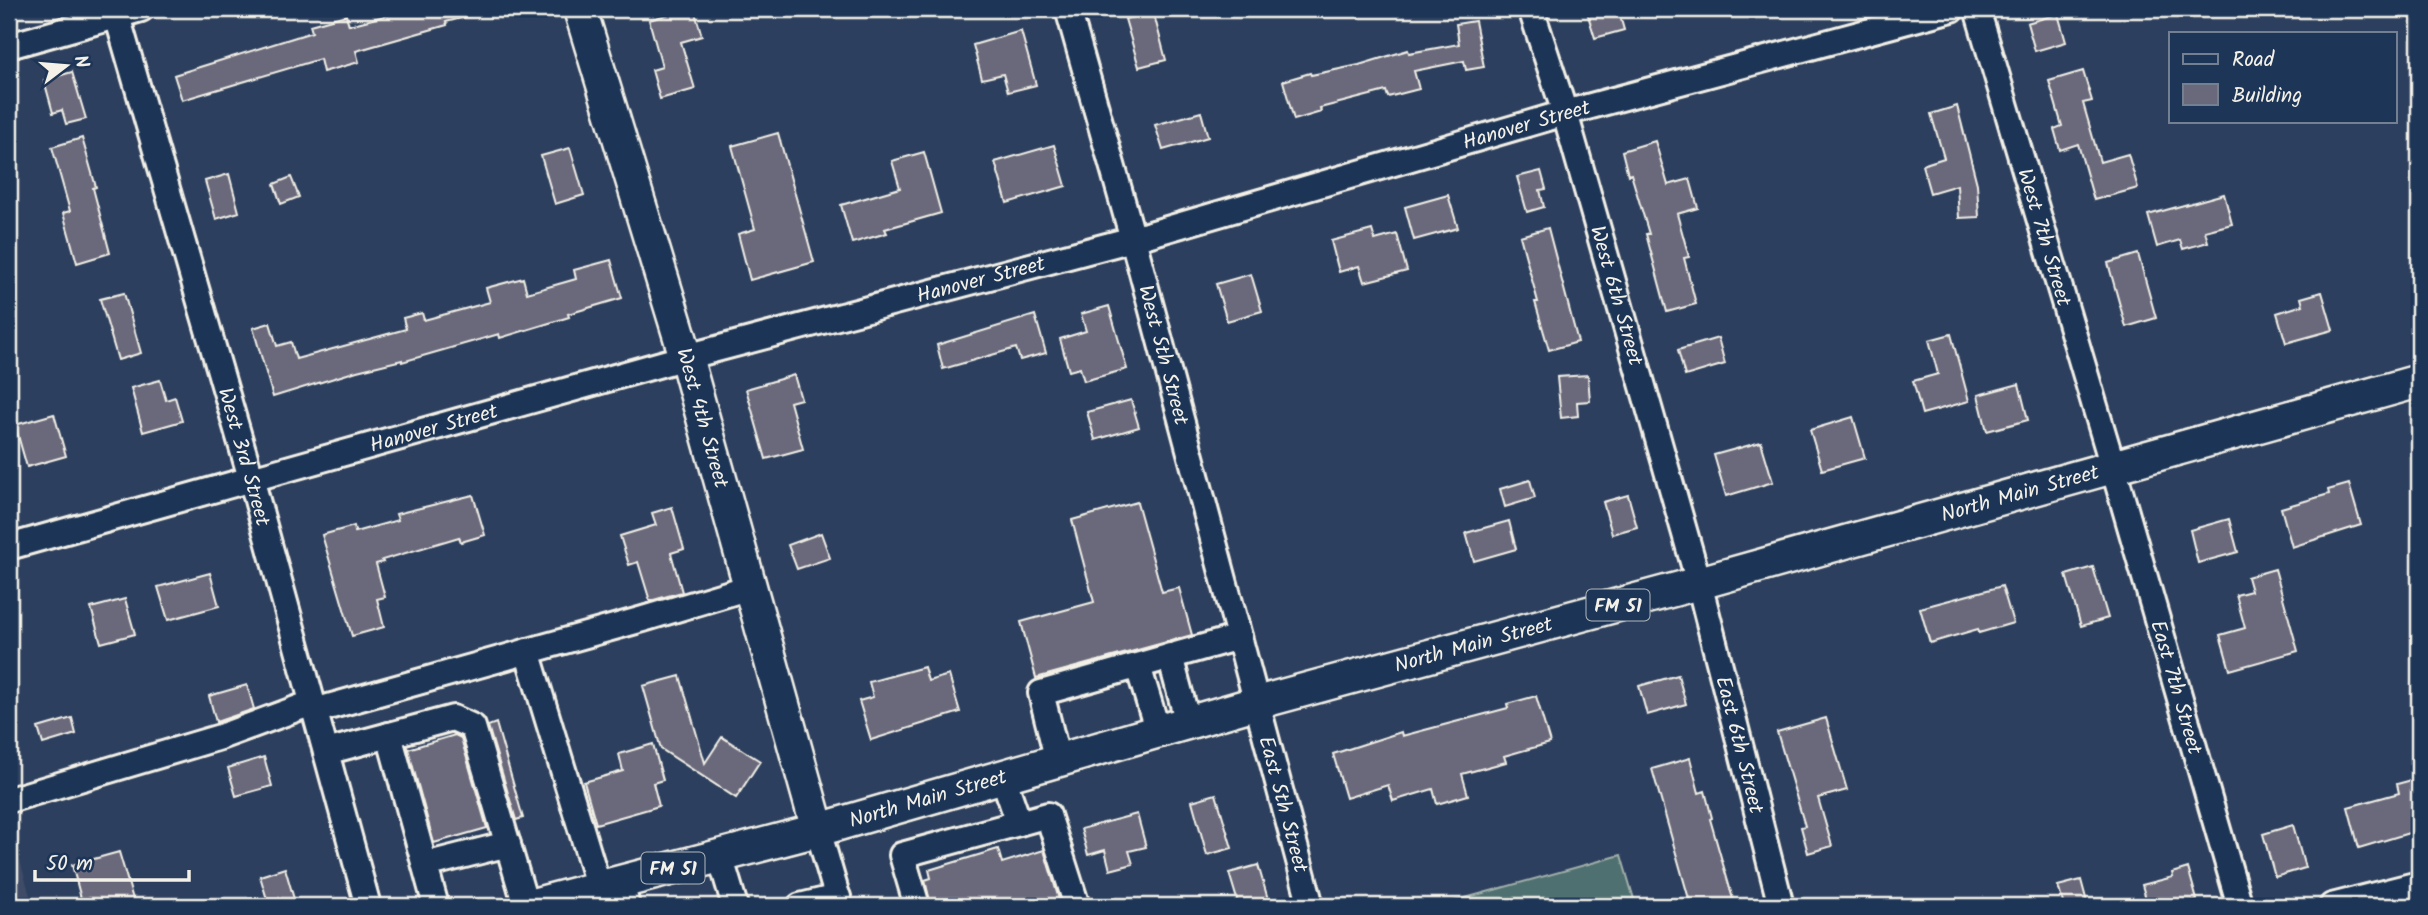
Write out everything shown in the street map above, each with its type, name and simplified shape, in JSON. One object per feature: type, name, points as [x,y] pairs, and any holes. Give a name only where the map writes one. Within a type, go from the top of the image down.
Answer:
[{"type":"main road","name":"West 4th Street","points":[[580,9],[686,357],[818,831]]},
{"type":"main road","name":"North Main Street","points":[[527,906],[616,892],[720,856],[818,831],[1256,703],[1699,583],[2419,381]]},
{"type":"street","points":[[9,46],[116,12],[141,9]]},
{"type":"street","name":"West 5th Street","points":[[1068,9],[1133,239],[1256,703]]},
{"type":"street","name":"West 6th Street","points":[[1531,9],[1565,113],[1699,583]]},
{"type":"street","name":"Hanover Street","points":[[9,547],[686,357],[1133,239],[1565,113],[1952,9]]},
{"type":"street","name":"West 7th Street","points":[[1977,9],[2113,467]]},
{"type":"street","name":"West 3rd Street","points":[[116,12],[251,478],[368,906]]},
{"type":"street","name":"East 7th Street","points":[[2113,467],[2240,906]]},
{"type":"street","name":"East 6th Street","points":[[1699,583],[1781,906]]},
{"type":"street","points":[[9,800],[313,707],[527,651],[750,587]]},
{"type":"street","points":[[1058,761],[1041,693],[1239,637]]},
{"type":"street","points":[[527,651],[616,892]]},
{"type":"street","points":[[1170,656],[1188,723]]},
{"type":"street","points":[[1138,666],[1158,732]]},
{"type":"street","name":"East 5th Street","points":[[1256,703],[1311,906]]},
{"type":"street","points":[[326,752],[453,718],[473,727],[527,906]]},
{"type":"street","points":[[389,735],[436,906]]},
{"type":"street","points":[[1003,776],[1019,823]]},
{"type":"street","points":[[917,906],[902,855],[1048,814],[1077,906]]},
{"type":"street","points":[[803,906],[839,902],[818,831]]},
{"type":"street","points":[[425,865],[508,844]]},
{"type":"street","points":[[720,856],[735,906]]},
{"type":"street","points":[[2332,906],[2419,884]]},
{"type":"shaded area","points":[[9,822],[33,906],[9,906]]},
{"type":"green space","points":[[1621,855],[1636,906],[1436,906]]},
{"type":"building","points":[[412,9],[476,9],[477,14],[356,51],[359,62],[323,72],[320,59],[182,100],[174,75],[312,32],[310,25],[346,15],[349,25]]},
{"type":"building","points":[[694,9],[702,36],[681,42],[695,89],[660,99],[652,70],[662,67],[649,20]]},
{"type":"building","points":[[1586,9],[1618,9],[1624,30],[1595,38]]},
{"type":"building","points":[[1153,11],[1166,60],[1139,67],[1125,19]]},
{"type":"building","points":[[2058,14],[2066,42],[2035,51],[2027,23]]},
{"type":"building","points":[[1475,21],[1484,67],[1466,70],[1464,61],[1414,71],[1419,89],[1388,97],[1386,91],[1320,108],[1321,112],[1294,120],[1283,81],[1310,73],[1311,75],[1359,65],[1408,50],[1409,53],[1459,44],[1456,24]]},
{"type":"building","points":[[1021,31],[1036,85],[1008,92],[1003,74],[982,79],[973,45]]},
{"type":"building","points":[[2083,71],[2092,101],[2083,103],[2100,162],[2128,154],[2138,188],[2094,200],[2078,144],[2060,150],[2054,129],[2062,126],[2049,81]]},
{"type":"building","points":[[72,72],[86,119],[66,124],[62,110],[53,113],[44,80]]},
{"type":"building","points":[[1957,106],[1977,184],[1979,217],[1959,218],[1957,185],[1930,193],[1922,165],[1944,158],[1931,114]]},
{"type":"building","points":[[1201,112],[1208,137],[1163,150],[1155,125]]},
{"type":"building","points":[[778,133],[814,262],[750,280],[738,234],[755,229],[732,146]]},
{"type":"building","points":[[82,138],[110,253],[77,263],[63,213],[70,211],[52,147]]},
{"type":"building","points":[[1655,141],[1668,185],[1690,179],[1698,208],[1677,214],[1689,257],[1684,258],[1696,304],[1667,312],[1646,234],[1649,234],[1622,151]]},
{"type":"building","points":[[1054,145],[1066,186],[1007,203],[995,162]]},
{"type":"building","points":[[570,148],[584,195],[555,204],[541,156]]},
{"type":"building","points":[[924,152],[941,213],[885,229],[887,233],[852,243],[841,205],[900,188],[892,161]]},
{"type":"building","points":[[1541,171],[1546,189],[1540,190],[1544,207],[1527,212],[1517,177]]},
{"type":"building","points":[[229,174],[239,212],[216,219],[205,181]]},
{"type":"building","points":[[291,177],[299,197],[281,204],[274,184]]},
{"type":"building","points":[[2224,194],[2232,224],[2205,231],[2208,242],[2183,249],[2180,240],[2157,247],[2148,215]]},
{"type":"building","points":[[1448,195],[1458,228],[1414,240],[1405,207]]},
{"type":"building","points":[[1548,228],[1578,342],[1549,350],[1520,236]]},
{"type":"building","points":[[1372,230],[1375,240],[1397,234],[1407,271],[1364,282],[1359,266],[1339,272],[1331,241]]},
{"type":"building","points":[[2138,254],[2156,318],[2126,327],[2108,263]]},
{"type":"building","points":[[611,260],[622,298],[500,338],[499,334],[402,362],[357,371],[273,397],[253,328],[270,323],[277,346],[291,342],[296,359],[406,329],[403,318],[422,313],[424,320],[490,302],[486,288],[523,278],[527,293],[576,279],[574,270]]},
{"type":"building","points":[[1251,274],[1262,311],[1227,321],[1216,284]]},
{"type":"building","points":[[2322,292],[2333,330],[2286,343],[2277,313],[2303,305],[2301,298]]},
{"type":"building","points":[[124,293],[141,353],[118,360],[100,299]]},
{"type":"building","points":[[1109,306],[1127,369],[1084,381],[1080,368],[1069,371],[1060,339],[1086,331],[1081,314]]},
{"type":"building","points":[[1035,315],[1046,353],[1020,360],[1016,348],[943,369],[937,345]]},
{"type":"building","points":[[1951,334],[1969,401],[1922,414],[1913,381],[1938,374],[1929,340]]},
{"type":"building","points":[[1718,338],[1725,364],[1685,376],[1678,350]]},
{"type":"building","points":[[794,375],[801,399],[790,402],[803,449],[766,459],[746,389]]},
{"type":"building","points":[[1588,375],[1590,401],[1577,402],[1578,416],[1561,418],[1557,377]]},
{"type":"building","points":[[160,380],[166,400],[175,397],[182,421],[143,432],[131,388]]},
{"type":"building","points":[[2019,384],[2028,420],[1987,431],[1978,395]]},
{"type":"building","points":[[1131,400],[1139,427],[1095,440],[1087,412]]},
{"type":"building","points":[[54,414],[66,456],[27,467],[15,425]]},
{"type":"building","points":[[1853,417],[1865,458],[1822,470],[1810,430]]},
{"type":"building","points":[[1761,442],[1773,482],[1726,496],[1714,455]]},
{"type":"building","points":[[1530,480],[1535,498],[1505,507],[1500,489]]},
{"type":"building","points":[[2349,484],[2361,525],[2292,547],[2281,508],[2329,494],[2328,490]]},
{"type":"building","points":[[473,495],[485,535],[461,542],[459,537],[376,564],[385,597],[377,599],[384,627],[352,636],[322,535],[354,526],[355,532],[398,520],[396,514]]},
{"type":"building","points":[[1628,495],[1637,527],[1612,534],[1603,502]]},
{"type":"building","points":[[1137,502],[1162,592],[1179,588],[1192,635],[1036,678],[1021,622],[1094,602],[1072,520]]},
{"type":"building","points":[[672,507],[684,549],[671,553],[682,592],[650,601],[638,562],[629,565],[620,536],[656,525],[652,513]]},
{"type":"building","points":[[2229,519],[2238,552],[2198,563],[2190,530]]},
{"type":"building","points":[[1509,521],[1516,549],[1474,561],[1466,533]]},
{"type":"building","points":[[821,533],[830,558],[797,569],[788,545]]},
{"type":"building","points":[[2093,567],[2108,618],[2081,626],[2066,575]]},
{"type":"building","points":[[2275,569],[2298,651],[2230,670],[2220,635],[2245,628],[2236,595],[2251,591],[2247,577]]},
{"type":"building","points":[[210,573],[219,606],[168,620],[158,587]]},
{"type":"building","points":[[2002,586],[2013,623],[1979,633],[1978,629],[1930,643],[1920,608]]},
{"type":"building","points":[[125,599],[135,634],[101,643],[91,608]]},
{"type":"building","points":[[924,667],[928,681],[949,675],[960,712],[871,740],[859,701],[873,697],[869,682]]},
{"type":"building","points":[[1678,675],[1686,704],[1647,715],[1639,686]]},
{"type":"building","points":[[680,676],[705,763],[722,737],[760,761],[736,798],[661,749],[643,686]]},
{"type":"building","points":[[247,685],[254,709],[216,722],[209,696]]},
{"type":"building","points":[[1536,696],[1550,743],[1504,756],[1506,762],[1462,774],[1468,795],[1437,804],[1433,789],[1393,801],[1388,785],[1346,798],[1333,754],[1401,732],[1402,736],[1508,708],[1507,704]]},
{"type":"building","points":[[72,718],[76,734],[43,744],[38,728]]},
{"type":"building","points":[[1826,718],[1847,790],[1818,798],[1832,846],[1808,853],[1801,827],[1805,826],[1777,732]]},
{"type":"building","points":[[496,723],[523,818],[516,820],[488,726]]},
{"type":"building","points":[[455,735],[461,738],[487,828],[434,843],[408,749]]},
{"type":"building","points":[[653,744],[663,780],[653,783],[659,806],[596,824],[584,782],[623,771],[619,754]]},
{"type":"building","points":[[264,757],[272,786],[236,796],[228,768]]},
{"type":"building","points":[[1690,758],[1699,793],[1705,791],[1712,818],[1710,819],[1735,906],[1691,906],[1652,769]]},
{"type":"building","points":[[2419,778],[2419,830],[2359,848],[2348,807],[2399,793],[2397,784]]},
{"type":"building","points":[[1216,794],[1232,848],[1207,855],[1192,801]]},
{"type":"building","points":[[1137,814],[1146,847],[1129,851],[1133,864],[1110,870],[1105,850],[1088,855],[1081,829]]},
{"type":"building","points":[[2293,825],[2305,868],[2275,877],[2263,834]]},
{"type":"building","points":[[998,849],[1002,863],[1044,850],[1061,906],[931,906],[925,880],[931,878],[929,870]]},
{"type":"building","points":[[119,852],[135,906],[83,906],[72,865]]},
{"type":"building","points":[[1258,865],[1270,906],[1239,906],[1229,873]]},
{"type":"building","points":[[285,868],[296,906],[269,906],[260,876]]},
{"type":"building","points":[[2188,868],[2197,900],[2177,906],[2148,906],[2142,885],[2173,877],[2172,873]]},
{"type":"building","points":[[2081,880],[2088,906],[2064,906],[2058,886]]}]
